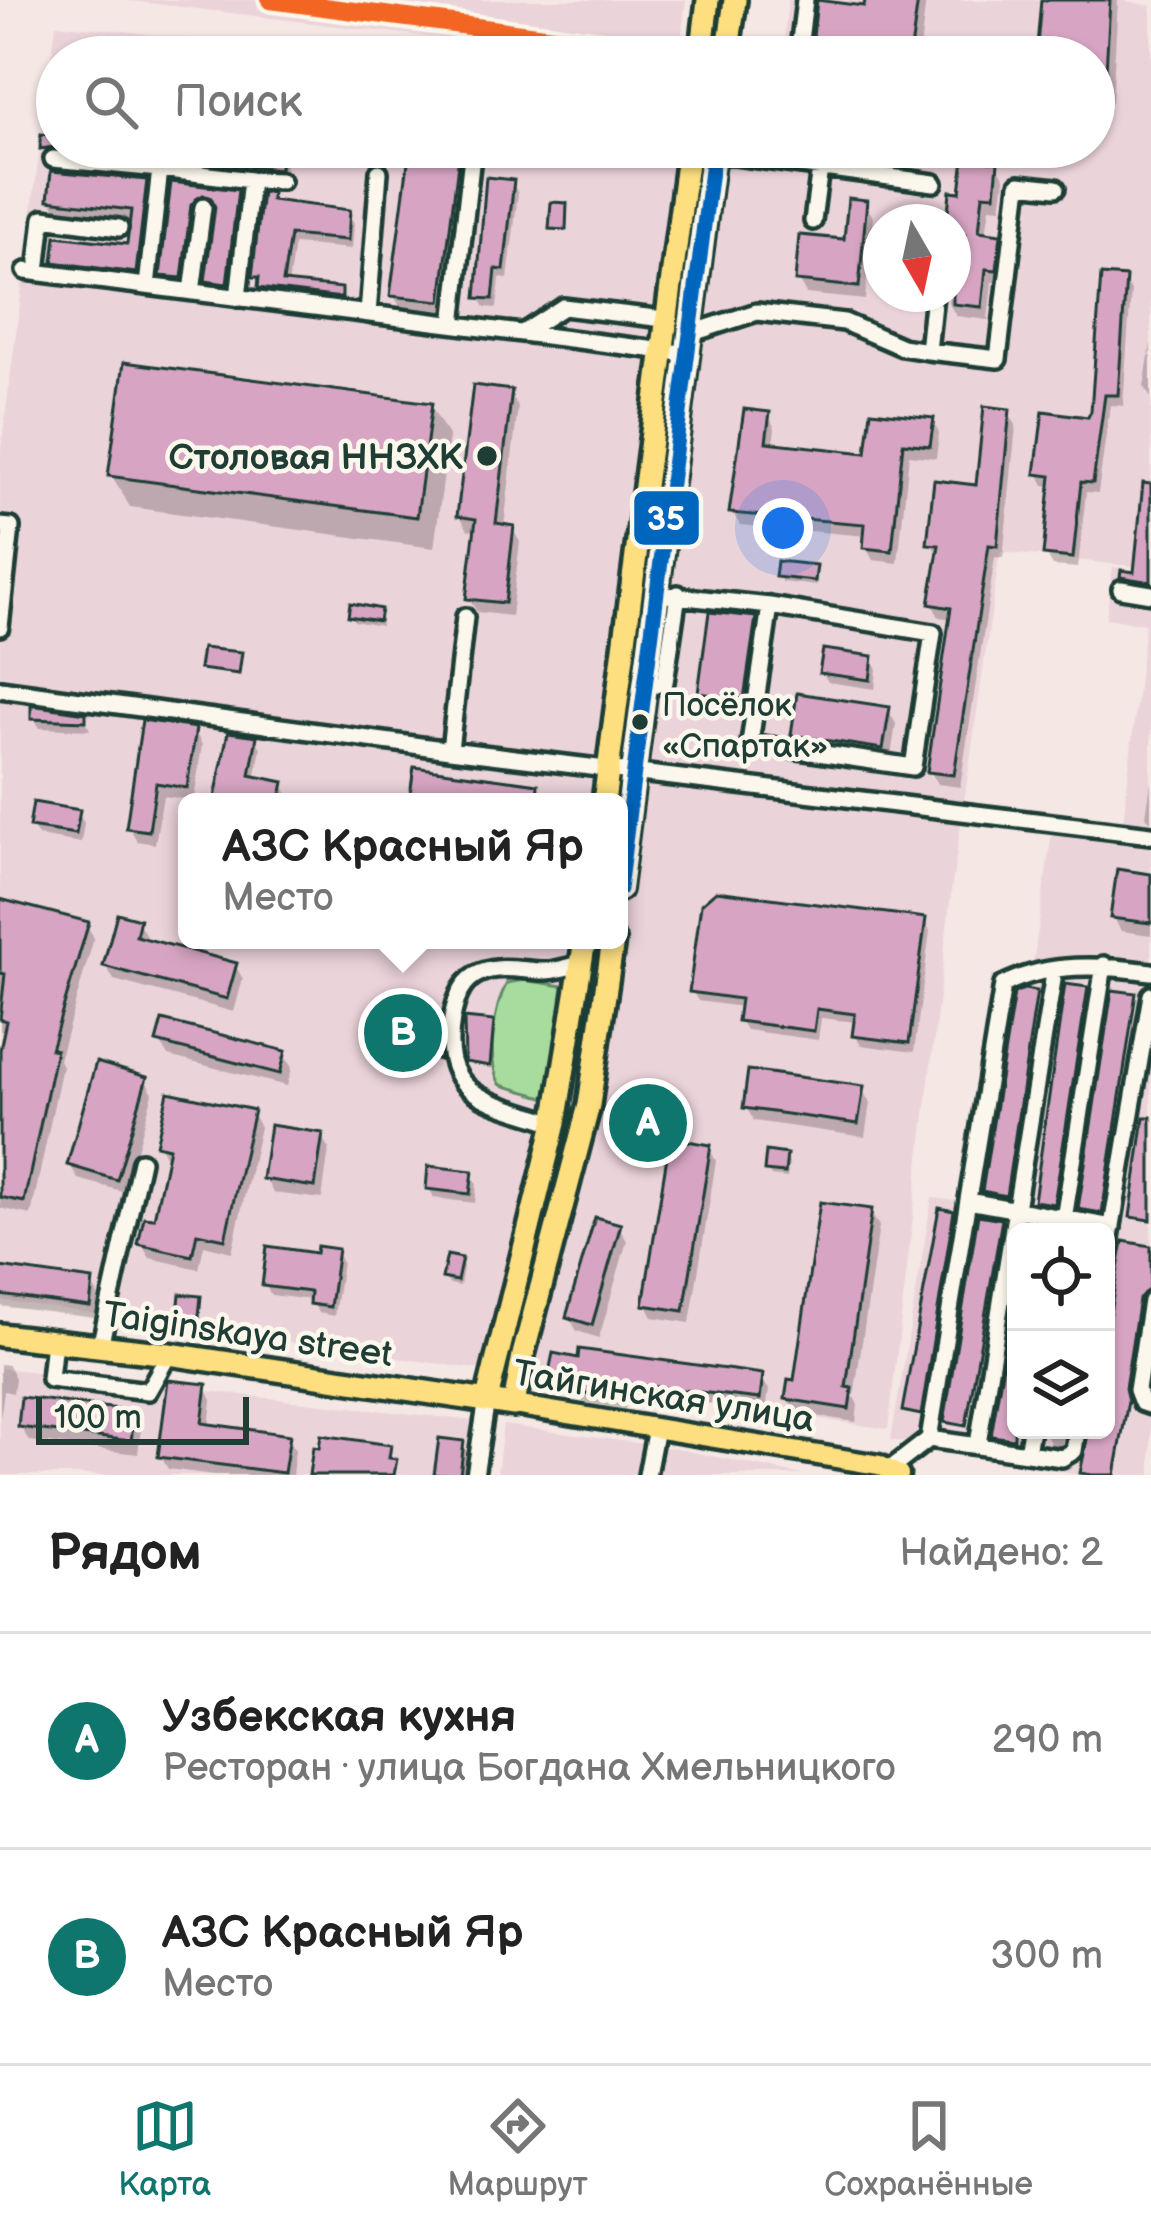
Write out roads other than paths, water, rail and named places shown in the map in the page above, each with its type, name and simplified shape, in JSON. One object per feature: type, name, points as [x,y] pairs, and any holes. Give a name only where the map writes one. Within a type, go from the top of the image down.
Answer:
[{"type":"highway","points":[[704,36],[709,0]]},
{"type":"highway","points":[[730,36],[735,0]]},
{"type":"highway","points":[[605,793],[686,168]]},
{"type":"highway","points":[[628,818],[644,689],[668,594],[690,343],[712,168]]},
{"type":"highway","points":[[487,1400],[554,1123],[584,949]]},
{"type":"highway","points":[[514,1405],[589,1105],[612,949]]},
{"type":"highway","points":[[573,1025],[602,1028]]},
{"type":"highway","name":"Taiginskaya street","points":[[0,1335],[487,1400]]},
{"type":"highway","name":"Тайгинская улица","points":[[487,1400],[514,1405]]},
{"type":"main road","name":"Тайгинская улица","points":[[514,1405],[880,1465],[894,1472]]},
{"type":"lane","points":[[800,36],[805,0]]},
{"type":"lane","points":[[149,168],[281,182]]},
{"type":"lane","points":[[453,324],[470,168]]},
{"type":"lane","points":[[813,220],[820,168],[934,183]]},
{"type":"lane","points":[[147,286],[160,169]]},
{"type":"lane","points":[[368,314],[379,172]]},
{"type":"lane","points":[[238,298],[251,180]]},
{"type":"lane","points":[[118,228],[43,218],[32,272],[662,351],[757,312],[844,322],[902,347],[998,359],[1019,184],[1056,188]]},
{"type":"lane","points":[[192,292],[203,207]]},
{"type":"lane","points":[[524,332],[563,307],[664,319]]},
{"type":"lane","points":[[928,351],[932,312]]},
{"type":"lane","points":[[0,526],[11,527],[0,627]]},
{"type":"lane","points":[[1121,590],[1151,594]]},
{"type":"lane","points":[[668,594],[770,606],[933,633],[913,767],[750,743],[770,606]]},
{"type":"lane","points":[[450,750],[465,617]]},
{"type":"lane","points":[[0,689],[1151,836]]},
{"type":"lane","points":[[554,1123],[480,1099],[459,1082],[450,1058],[451,1024],[457,994],[476,973],[510,967],[548,971],[582,964]]},
{"type":"lane","points":[[894,1472],[929,1439],[1003,985],[1036,973],[1104,965],[1151,972]]},
{"type":"lane","points":[[1063,1223],[1104,965]]},
{"type":"lane","points":[[978,1444],[1053,980]]},
{"type":"lane","points":[[1113,1223],[1151,995]]},
{"type":"lane","points":[[100,1346],[141,1161]]},
{"type":"lane","points":[[968,1201],[1054,1223]]},
{"type":"lane","points":[[1151,1301],[1138,1398],[1151,1406]]},
{"type":"lane","points":[[54,1341],[50,1379],[148,1391],[169,1354]]},
{"type":"lane","points":[[475,1475],[487,1400]]},
{"type":"lane","points":[[647,1475],[656,1428]]},
{"type":"lane","points":[[929,1439],[1068,1457],[1076,1439]]},
{"type":"lane","points":[[1027,1453],[1029,1439]]},
{"type":"place","name":"Столовая ННЗХК","points":[[487,456]]},
{"type":"place","name":"Посёлок «Спартак»","points":[[640,722]]},
{"type":"place","name":"АЗС Красный Яр","points":[[403,1033]]},
{"type":"place","name":"Узбекская кухня","points":[[648,1123]]}]
